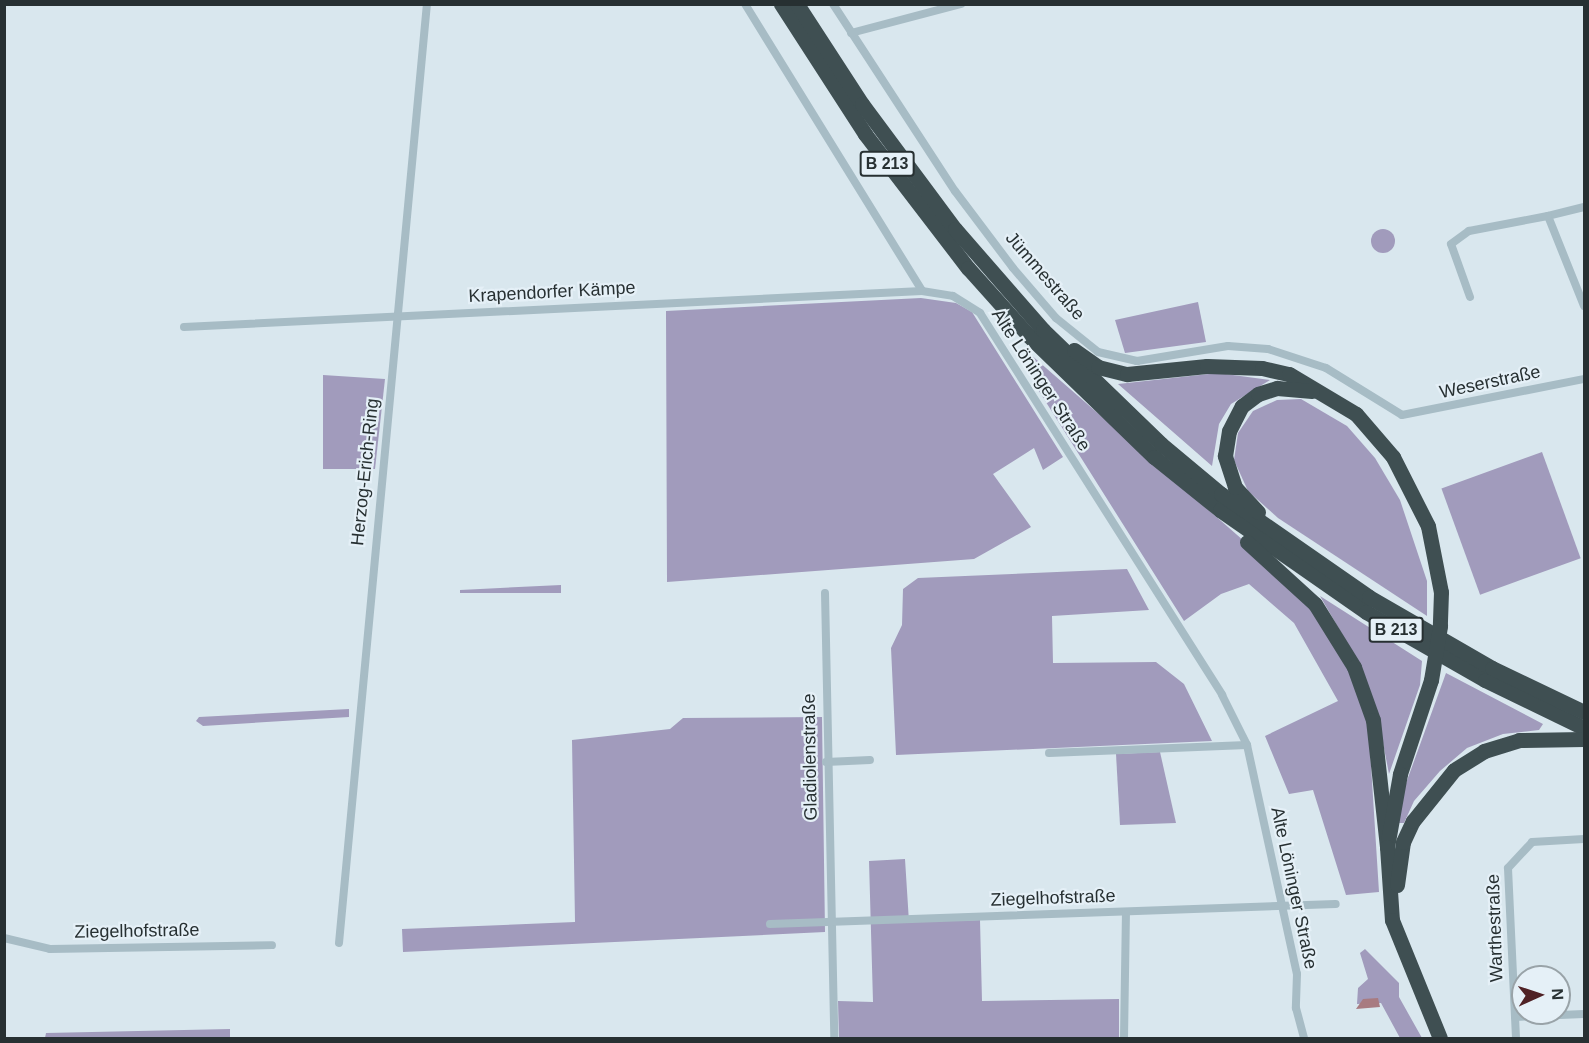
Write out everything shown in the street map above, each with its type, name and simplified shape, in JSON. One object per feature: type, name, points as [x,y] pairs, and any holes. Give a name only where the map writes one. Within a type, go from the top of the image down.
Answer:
[{"type":"highway","name":"B 213","points":[[781,4],[865,134],[968,268],[1085,393],[1220,510],[1416,642],[1584,728]]},
{"type":"highway","name":"B 213","points":[[797,4],[909,169],[988,267],[1043,330],[1161,444],[1291,545],[1427,633],[1584,712]]},
{"type":"highway","name":"B 213","points":[[988,267],[997,270],[1077,354],[1098,367],[1127,374],[1207,366],[1262,368],[1289,374],[1326,394],[1374,432],[1414,491],[1436,558],[1440,626],[1431,680],[1400,774],[1387,847],[1392,920],[1415,985]]},
{"type":"highway","points":[[1291,545],[1285,533],[1235,487],[1225,456],[1229,432],[1242,406],[1258,394],[1277,388],[1326,394]]},
{"type":"highway","points":[[1220,510],[1225,524],[1315,604],[1353,666],[1373,720],[1387,847]]},
{"type":"highway","points":[[1440,1038],[1415,985],[1401,922],[1397,873],[1403,842],[1431,794],[1484,751],[1531,738],[1584,739]]},
{"type":"street","name":"Herzog-Erich-Ring","points":[[339,943],[427,4]]},
{"type":"street","points":[[745,4],[922,291]]},
{"type":"street","name":"Jümmestraße","points":[[833,4],[992,240],[1056,318],[1088,347],[1137,361],[1228,346],[1268,349],[1326,368],[1402,415]]},
{"type":"street","points":[[851,33],[961,4]]},
{"type":"street","points":[[1470,297],[1452,244],[1469,231],[1584,207]]},
{"type":"street","points":[[1548,216],[1584,306]]},
{"type":"street","name":"Krapendorfer Kämpe","points":[[184,327],[922,291]]},
{"type":"street","name":"Alte Löninger Straße","points":[[922,291],[953,296],[980,313],[1222,695],[1247,745],[1282,906],[1304,1038]]},
{"type":"street","name":"Weserstraße","points":[[1402,415],[1584,380]]},
{"type":"street","name":"Gladiolenstraße","points":[[825,593],[828,921],[834,1038]]},
{"type":"street","points":[[1049,753],[1247,745]]},
{"type":"street","points":[[826,762],[870,760]]},
{"type":"street","name":"Warthestraße","points":[[1513,965],[1508,868],[1532,842],[1584,839]]},
{"type":"street","name":"Ziegelhofstraße","points":[[770,924],[1336,904]]},
{"type":"street","points":[[1124,1038],[1126,912]]},
{"type":"street","name":"Ziegelhofstraße","points":[[4,938],[50,949],[272,945]]},
{"type":"shaded area","points":[[1383,229],[1392,232],[1395,241],[1392,250],[1383,253],[1374,250],[1371,241],[1374,232]]},
{"type":"shaded area","points":[[921,298],[956,303],[972,312],[1063,457],[1043,470],[1034,448],[993,474],[1031,527],[974,559],[667,582],[666,311]]},
{"type":"shaded area","points":[[1198,302],[1206,342],[1125,353],[1115,320]]},
{"type":"shaded area","points":[[1030,354],[1291,582],[1308,603],[1348,666],[1368,718],[1379,892],[1346,895],[1313,790],[1289,794],[1265,736],[1338,701],[1294,623],[1249,584],[1221,594],[1184,621],[1020,361]]},
{"type":"shaded area","points":[[1218,373],[1270,380],[1231,404],[1219,424],[1212,466],[1118,384]]},
{"type":"shaded area","points":[[323,375],[385,379],[375,469],[323,469]]},
{"type":"shaded area","points":[[1301,399],[1347,426],[1375,458],[1400,500],[1427,581],[1427,616],[1278,518],[1248,491],[1234,460],[1238,433],[1253,411],[1277,400]]},
{"type":"shaded area","points":[[1542,452],[1581,558],[1480,595],[1441,489]]},
{"type":"shaded area","points":[[1127,569],[1149,610],[1052,616],[1053,663],[1156,662],[1184,684],[1212,741],[896,755],[891,648],[902,625],[903,589],[918,578]]},
{"type":"shaded area","points":[[561,585],[561,593],[460,593],[460,590]]},
{"type":"shaded area","points":[[1320,596],[1422,661],[1420,685],[1389,774],[1377,712],[1357,660]]},
{"type":"shaded area","points":[[1446,673],[1543,724],[1539,730],[1503,734],[1467,748],[1440,771],[1414,801],[1404,823],[1399,823],[1401,797]]},
{"type":"shaded area","points":[[349,709],[349,717],[203,726],[196,721],[199,717]]},
{"type":"shaded area","points":[[822,717],[825,932],[403,952],[402,929],[575,922],[572,740],[670,729],[683,718]]},
{"type":"shaded area","points":[[1160,752],[1176,823],[1120,825],[1116,754]]},
{"type":"shaded area","points":[[905,859],[909,922],[980,920],[982,1001],[1119,999],[1119,1038],[839,1038],[838,1001],[873,1002],[869,861]]},
{"type":"shaded area","points":[[1365,949],[1399,983],[1399,997],[1422,1038],[1400,1038],[1381,1003],[1357,1004],[1358,988],[1368,979],[1360,953]]},
{"type":"shaded area","points":[[1378,998],[1380,1007],[1356,1009],[1363,999]]},
{"type":"shaded area","points":[[230,1029],[230,1038],[45,1038],[46,1033]]}]
